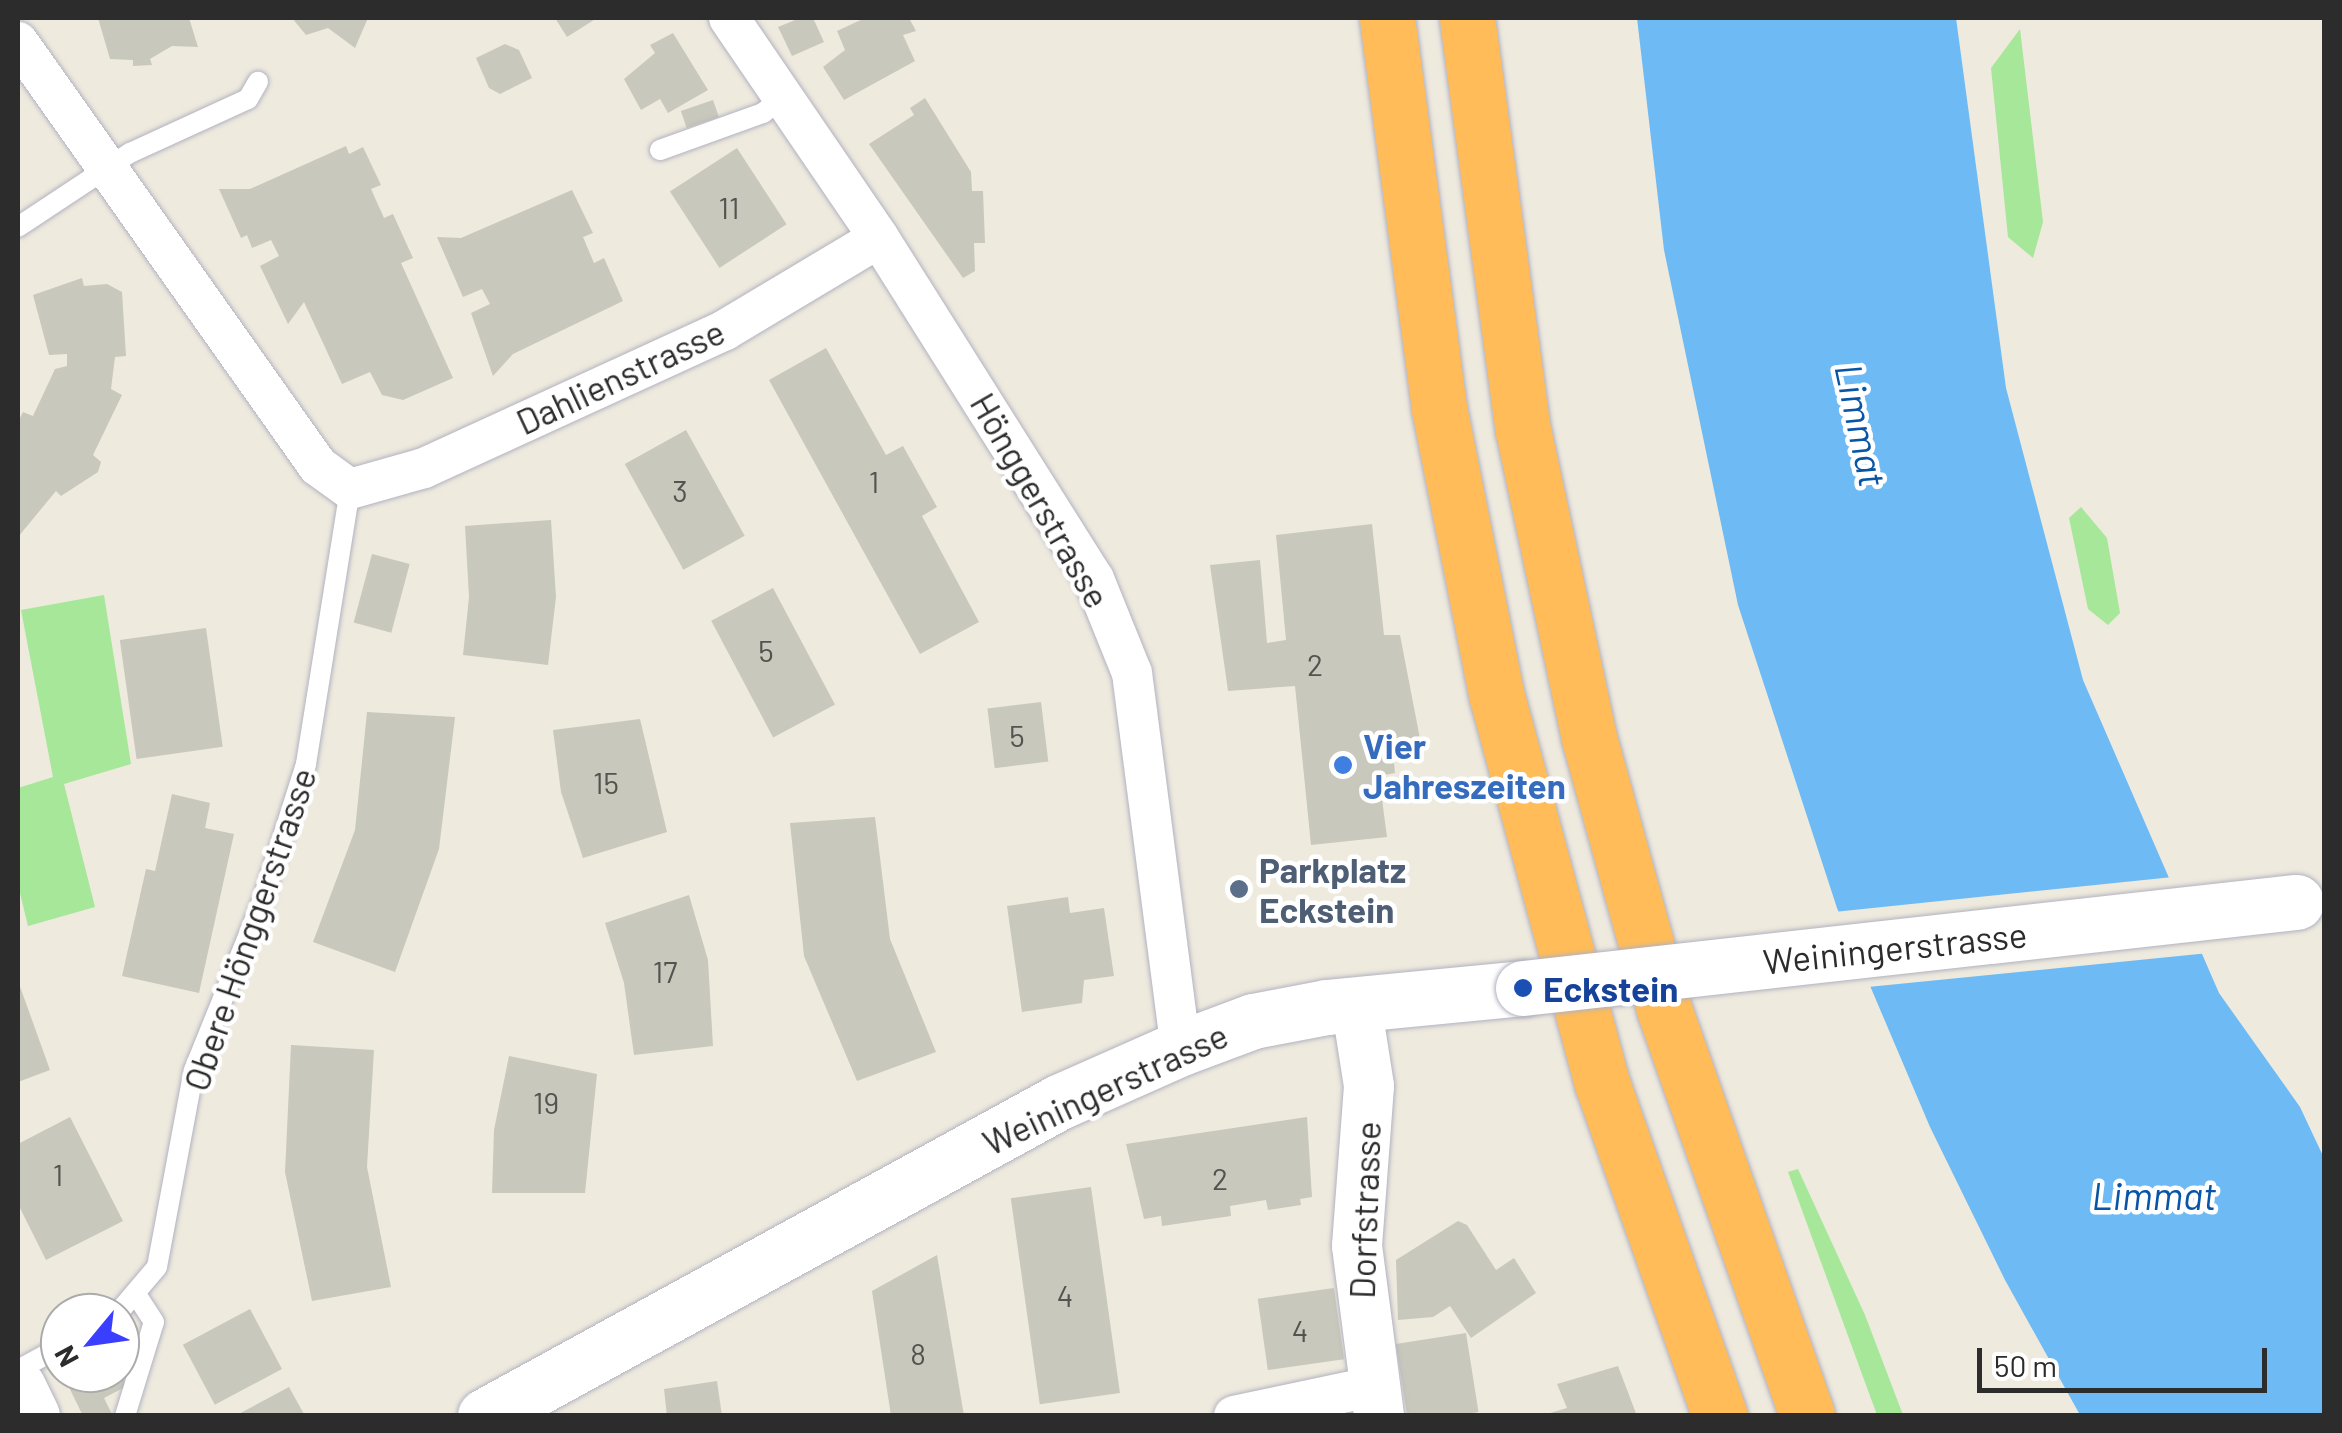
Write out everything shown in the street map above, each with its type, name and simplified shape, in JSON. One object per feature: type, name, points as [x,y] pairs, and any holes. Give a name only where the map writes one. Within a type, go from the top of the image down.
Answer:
[{"type":"highway","points":[[1388,18],[1439,408],[1497,697],[1602,1084],[1720,1416]]},
{"type":"highway","points":[[1467,18],[1523,430],[1589,738],[1664,1008],[1807,1416]]},
{"type":"main road","name":"Weiningerstrasse","points":[[485,1416],[1058,1102],[1253,1021],[1356,1003],[1486,993],[2310,901]]},
{"type":"main road","points":[[18,1387],[32,1416]]},
{"type":"street","name":"Hönggerstrasse","points":[[729,18],[879,238],[1094,580],[1132,673],[1181,1048]]},
{"type":"street","points":[[18,42],[104,171],[318,466],[350,489]]},
{"type":"street","name":"Dahlienstrasse","points":[[350,489],[424,468],[725,330],[879,238]]},
{"type":"street","name":"Dorfstrasse","points":[[1356,1003],[1368,1086],[1357,1246],[1375,1401]]},
{"type":"street","points":[[1234,1416],[1375,1401]]},
{"type":"lane","points":[[18,227],[104,171],[248,99],[258,82]]},
{"type":"lane","points":[[660,150],[763,113],[782,98]]},
{"type":"lane","name":"Obere Hönggerstrasse","points":[[139,1293],[157,1266],[173,1208],[194,1070],[262,902],[306,764],[350,489]]},
{"type":"lane","points":[[140,1301],[154,1322],[140,1369]]},
{"type":"lane","points":[[18,1370],[40,1358]]},
{"type":"green space","points":[[2020,29],[2043,222],[2033,258],[2008,237],[1991,68]]},
{"type":"green space","points":[[2081,507],[2107,538],[2120,613],[2108,625],[2088,609],[2069,518]]},
{"type":"green space","points":[[104,595],[131,764],[64,784],[95,907],[28,926],[18,885],[18,788],[53,777],[21,610]]},
{"type":"green space","points":[[1798,1169],[1865,1315],[1903,1415],[1877,1415],[1788,1172]]},
{"type":"water","name":"Limmat","points":[[1637,18],[1956,18],[2006,388],[2083,680],[2219,993],[2300,1107],[2324,1158],[2324,1415],[2080,1415],[2005,1280],[1930,1127],[1837,908],[1738,605],[1664,250]]},
{"type":"pier","points":[[2173,877],[2209,953],[1868,987],[1834,912]]},
{"type":"building","points":[[98,18],[189,18],[198,47],[172,46],[150,59],[152,65],[133,66],[133,60],[110,59]]},
{"type":"building","points":[[292,18],[368,18],[355,48],[328,28],[306,35]]},
{"type":"building","points":[[555,18],[597,18],[567,37]]},
{"type":"building","points":[[800,18],[813,18],[824,42],[792,56],[778,27]]},
{"type":"building","points":[[865,18],[909,18],[916,31],[903,35],[915,61],[844,100],[823,67],[845,50],[837,31]]},
{"type":"building","points":[[673,33],[708,90],[668,113],[660,99],[641,110],[624,79],[655,53],[650,45]]},
{"type":"building","points":[[505,44],[519,50],[532,78],[500,94],[489,88],[476,58]]},
{"type":"building","points":[[925,98],[971,172],[972,191],[983,191],[985,243],[974,243],[975,271],[963,278],[869,144],[914,115],[910,108]]},
{"type":"building","points":[[713,100],[719,117],[687,128],[681,111]]},
{"type":"building","points":[[346,146],[349,154],[363,147],[381,185],[371,189],[384,218],[393,214],[413,258],[401,263],[453,378],[403,400],[382,395],[370,372],[342,384],[304,302],[288,324],[260,266],[279,256],[271,240],[252,248],[247,235],[241,238],[219,189],[250,189]]},
{"type":"building","points":[[737,148],[787,224],[719,268],[670,192]]},
{"type":"building","points":[[572,190],[593,233],[583,237],[594,263],[604,258],[623,301],[513,354],[493,376],[471,313],[490,304],[482,289],[463,297],[437,237],[461,238]]},
{"type":"building","points":[[82,278],[84,286],[107,284],[122,292],[126,356],[115,357],[111,389],[122,395],[93,455],[101,462],[98,472],[61,496],[56,491],[18,537],[18,422],[23,412],[33,416],[55,369],[67,366],[67,354],[49,355],[33,295]]},
{"type":"building","points":[[826,348],[886,455],[903,446],[937,507],[922,516],[979,622],[920,654],[769,380]]},
{"type":"building","points":[[686,430],[745,536],[683,570],[625,464]]},
{"type":"building","points":[[551,520],[556,597],[548,665],[463,655],[469,597],[465,526]]},
{"type":"building","points":[[1372,524],[1384,635],[1400,635],[1422,749],[1393,753],[1395,773],[1379,776],[1387,837],[1311,845],[1295,686],[1228,691],[1210,565],[1260,560],[1267,643],[1286,640],[1276,535]]},
{"type":"building","points":[[372,554],[410,564],[391,633],[354,623]]},
{"type":"building","points":[[773,588],[835,705],[773,737],[711,621]]},
{"type":"building","points":[[206,628],[223,747],[137,759],[120,640]]},
{"type":"building","points":[[1041,702],[1048,762],[995,768],[987,709]]},
{"type":"building","points":[[367,712],[455,717],[439,849],[395,972],[313,942],[355,830]]},
{"type":"building","points":[[640,719],[667,832],[583,858],[561,792],[553,730]]},
{"type":"building","points":[[172,794],[210,803],[205,828],[234,834],[199,993],[122,976],[146,869],[155,871]]},
{"type":"building","points":[[875,817],[890,939],[936,1052],[857,1081],[804,956],[790,823]]},
{"type":"building","points":[[689,895],[708,960],[713,1046],[634,1055],[624,983],[605,923]]},
{"type":"building","points":[[1068,897],[1070,913],[1104,908],[1114,976],[1084,980],[1082,1003],[1022,1012],[1007,906]]},
{"type":"building","points":[[18,981],[50,1070],[18,1082]]},
{"type":"building","points":[[291,1045],[374,1050],[367,1167],[391,1287],[312,1301],[285,1172]]},
{"type":"building","points":[[509,1056],[597,1074],[585,1193],[492,1193],[494,1130]]},
{"type":"building","points":[[70,1117],[123,1221],[46,1260],[18,1204],[18,1144]]},
{"type":"building","points":[[1307,1117],[1312,1197],[1300,1199],[1301,1205],[1268,1210],[1266,1200],[1230,1206],[1231,1216],[1162,1226],[1161,1216],[1144,1219],[1126,1144]]},
{"type":"building","points":[[1091,1187],[1120,1393],[1040,1404],[1011,1198]]},
{"type":"building","points":[[1458,1221],[1467,1225],[1496,1270],[1514,1258],[1536,1293],[1471,1338],[1450,1306],[1433,1317],[1398,1320],[1396,1260]]},
{"type":"building","points":[[937,1255],[964,1416],[891,1416],[872,1291]]},
{"type":"building","points":[[1334,1288],[1344,1359],[1268,1370],[1258,1299]]},
{"type":"building","points":[[250,1309],[282,1369],[215,1405],[183,1345]]},
{"type":"building","points":[[1466,1333],[1479,1412],[1407,1416],[1396,1344]]},
{"type":"building","points":[[1618,1366],[1637,1416],[1540,1416],[1567,1408],[1557,1384]]},
{"type":"building","points":[[717,1381],[722,1416],[667,1416],[664,1389]]},
{"type":"building","points":[[289,1387],[305,1416],[235,1416]]},
{"type":"building","points":[[72,1393],[114,1393],[104,1398],[113,1416],[83,1416]]},
{"type":"place","name":"Vier Jahreszeiten","points":[[1343,765]]},
{"type":"place","name":"Parkplatz Eckstein","points":[[1239,889]]},
{"type":"place","name":"Eckstein","points":[[1523,988]]}]
